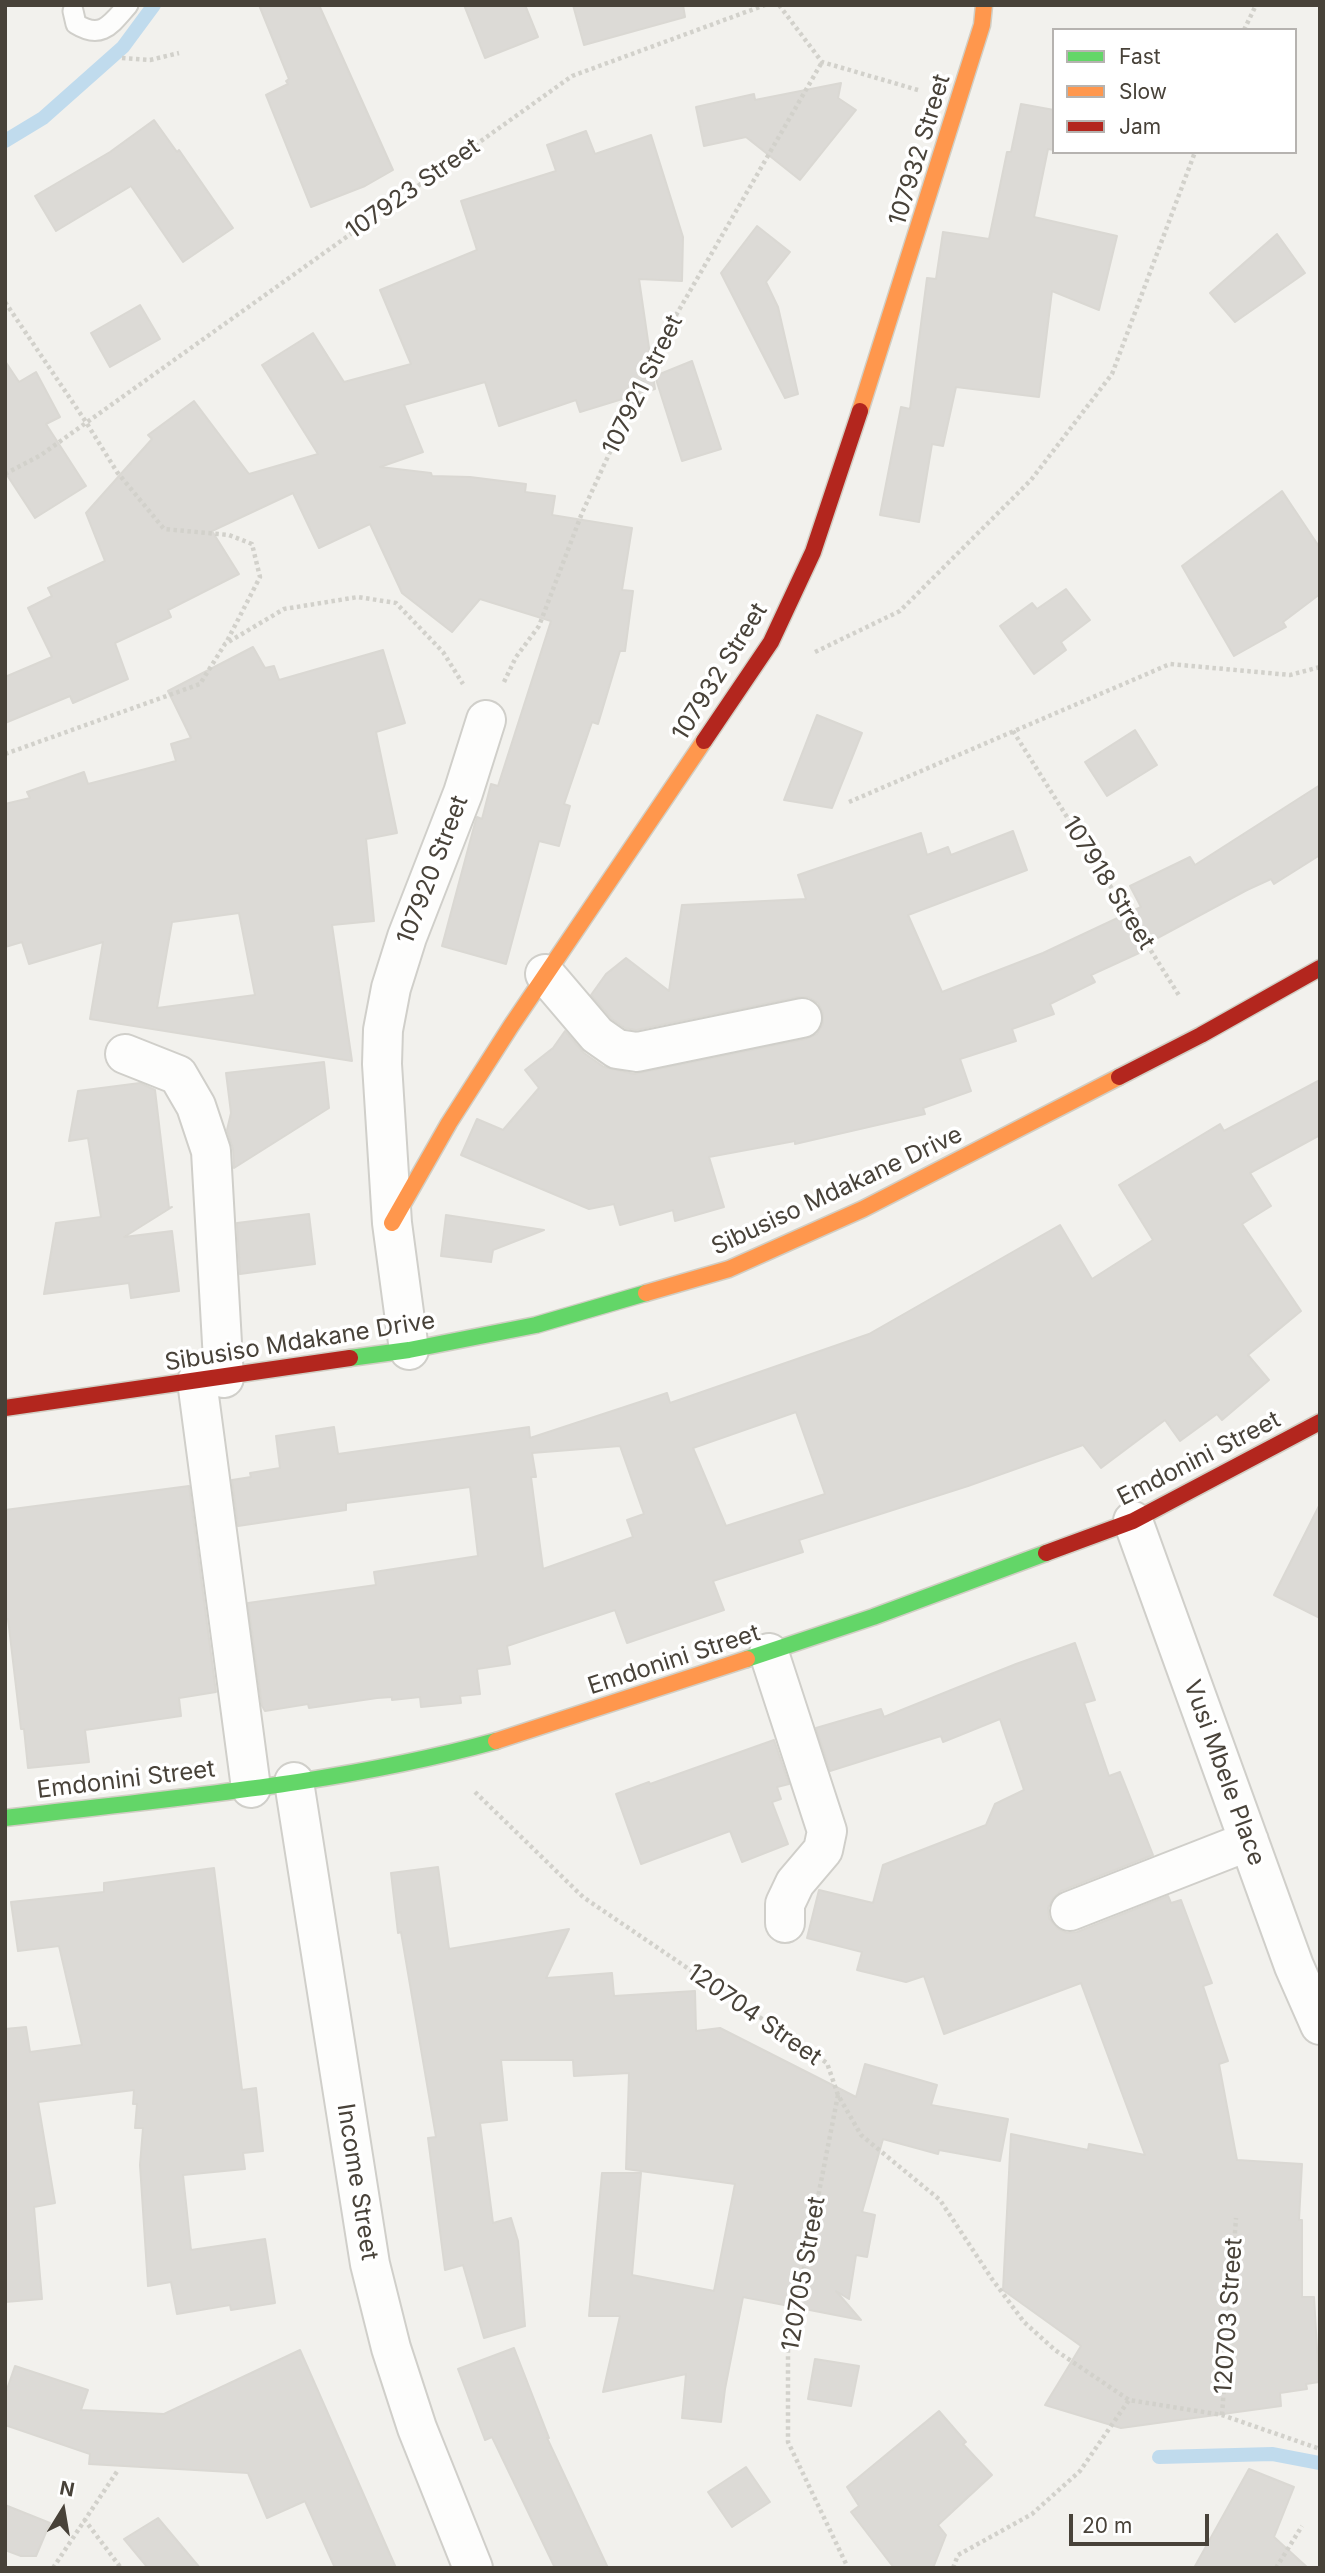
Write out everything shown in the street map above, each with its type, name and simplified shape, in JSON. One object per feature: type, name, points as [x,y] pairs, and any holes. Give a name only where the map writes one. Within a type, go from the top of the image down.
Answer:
[{"type":"street","name":"107932 Street","points":[[392,1223],[449,1123],[545,974],[771,642],[813,552],[892,316],[959,102],[982,25],[985,5]]},
{"type":"street","name":"107920 Street","points":[[409,1350],[392,1223],[382,1065],[385,1019],[391,988],[407,937],[463,793],[486,720]]},
{"type":"street","name":"Sibusiso Mdakane Drive","points":[[5,1408],[409,1350],[536,1325],[729,1269],[863,1209],[1201,1035],[1320,968]]},
{"type":"street","points":[[545,974],[597,1035],[617,1049],[637,1052],[802,1018]]},
{"type":"street","points":[[125,1054],[178,1075],[196,1106],[211,1151],[211,1379],[251,1788]]},
{"type":"street","name":"Emdonini Street","points":[[5,1818],[294,1782],[438,1757],[526,1733],[769,1653],[1133,1521],[1320,1422]]},
{"type":"street","name":"Vusi Mbele Place","points":[[1133,1521],[1294,1966],[1320,2025]]},
{"type":"street","points":[[769,1653],[827,1831],[823,1850],[795,1883],[785,1905],[785,1923]]},
{"type":"street","name":"Income Street","points":[[294,1782],[370,2264],[391,2348],[417,2428],[473,2568]]},
{"type":"street","points":[[1070,1911],[1249,1841]]},
{"type":"lane","points":[[74,11],[76,24],[85,30],[106,29],[128,5]]},
{"type":"path","name":"107923 Street","points":[[5,474],[41,455],[572,76],[765,5]]},
{"type":"path","points":[[779,5],[822,62],[959,102]]},
{"type":"path","points":[[1245,28],[1256,5]]},
{"type":"path","points":[[106,29],[112,56],[150,60],[179,53]]},
{"type":"path","name":"107921 Street","points":[[486,720],[516,657],[539,626],[582,513],[660,343],[822,62]]},
{"type":"path","points":[[814,652],[900,611],[1031,480],[1112,374],[1194,154]]},
{"type":"path","points":[[5,302],[117,472],[164,529],[229,535],[252,544],[260,577],[225,644],[200,684],[5,754]]},
{"type":"path","points":[[225,644],[284,609],[358,597],[396,603],[443,652],[486,720]]},
{"type":"path","points":[[849,802],[1170,664],[1290,675],[1320,667]]},
{"type":"path","name":"107918 Street","points":[[1013,731],[1201,1035]]},
{"type":"path","name":"120704 Street","points":[[438,1757],[583,1897],[827,2063],[838,2095],[861,2135],[940,2200],[1024,2322],[1055,2350],[1129,2400],[1222,2414],[1320,2449]]},
{"type":"path","name":"120705 Street","points":[[838,2095],[788,2350],[788,2442],[848,2568]]},
{"type":"path","name":"120703 Street","points":[[1222,2414],[1236,2218]]},
{"type":"path","points":[[953,2568],[958,2555],[1032,2514],[1080,2471],[1129,2400]]},
{"type":"path","points":[[52,2568],[118,2470]]},
{"type":"path","points":[[85,2519],[121,2568]]},
{"type":"path","points":[[1276,2568],[1302,2526]]},
{"type":"building","points":[[259,5],[319,5],[393,170],[365,186],[311,207],[266,95],[288,84],[286,81],[289,79]]},
{"type":"building","points":[[464,5],[525,5],[538,37],[485,58]]},
{"type":"building","points":[[573,5],[683,5],[685,17],[584,45]]},
{"type":"building","points":[[841,83],[838,98],[856,110],[800,180],[746,137],[704,146],[696,107],[754,94],[755,100]]},
{"type":"building","points":[[1021,104],[1052,110],[1052,150],[1048,149],[1034,217],[1117,236],[1099,310],[1052,291],[1039,397],[956,387],[943,446],[932,444],[919,522],[880,515],[901,407],[910,409],[927,278],[936,279],[943,232],[989,239],[1007,152],[1011,152]]},
{"type":"building","points":[[154,120],[177,152],[179,150],[233,228],[183,262],[131,186],[56,231],[35,196],[110,152]]},
{"type":"building","points":[[586,131],[595,154],[651,135],[683,237],[682,281],[639,279],[655,389],[580,412],[576,400],[499,426],[485,382],[404,405],[423,452],[380,467],[431,473],[432,476],[470,477],[526,484],[525,492],[555,496],[552,515],[632,528],[622,590],[633,591],[625,651],[620,651],[598,724],[592,722],[564,804],[570,806],[559,846],[539,841],[506,964],[442,946],[477,817],[482,819],[491,784],[498,786],[551,621],[480,599],[452,632],[402,593],[370,524],[319,548],[293,493],[212,531],[239,574],[168,610],[171,617],[115,643],[128,679],[73,703],[70,696],[5,723],[5,677],[52,657],[28,608],[52,596],[48,588],[105,561],[86,513],[152,439],[148,435],[194,401],[249,474],[318,454],[262,365],[313,333],[344,382],[411,364],[380,290],[477,250],[461,201],[556,171],[547,145]]},
{"type":"building","points":[[757,226],[790,252],[766,282],[778,307],[798,394],[785,398],[721,273]]},
{"type":"building","points":[[1277,234],[1305,273],[1235,322],[1210,293]]},
{"type":"building","points":[[140,305],[160,339],[110,367],[91,333]]},
{"type":"building","points":[[5,361],[19,382],[36,372],[60,417],[46,424],[86,486],[35,518],[5,472]]},
{"type":"building","points":[[692,361],[721,449],[682,461],[655,376]]},
{"type":"building","points":[[1282,491],[1320,548],[1320,594],[1283,622],[1286,627],[1234,656],[1182,566]]},
{"type":"building","points":[[1066,589],[1090,620],[1061,642],[1066,650],[1034,674],[1000,626],[1032,603],[1037,609]]},
{"type":"building","points":[[253,647],[265,668],[274,666],[279,680],[383,650],[405,723],[376,732],[397,833],[366,839],[374,921],[332,925],[352,1061],[90,1019],[103,942],[29,964],[22,942],[5,947],[5,804],[30,798],[27,792],[84,772],[88,784],[176,761],[171,744],[191,738],[168,691]],"holes":[[[239,913],[255,995],[157,1008],[172,922]]]},
{"type":"building","points":[[817,715],[862,733],[832,808],[784,800]]},
{"type":"building","points":[[1135,730],[1157,765],[1107,796],[1085,762]]},
{"type":"building","points":[[1320,785],[1320,855],[1274,884],[1271,879],[1247,890],[1137,949],[1139,953],[1091,975],[1095,982],[1050,1004],[1054,1014],[1012,1029],[1016,1041],[960,1059],[971,1091],[923,1108],[925,1114],[795,1144],[795,1141],[709,1157],[724,1207],[675,1221],[673,1210],[620,1225],[614,1204],[589,1209],[461,1155],[477,1119],[503,1130],[539,1088],[525,1070],[553,1048],[565,1031],[584,1053],[604,1067],[634,1074],[806,1039],[817,1034],[823,1024],[823,1013],[818,1003],[808,997],[636,1030],[625,1028],[612,1019],[591,995],[606,974],[626,958],[669,991],[682,905],[806,899],[798,875],[921,833],[927,855],[948,847],[951,855],[1013,831],[1027,870],[908,915],[942,992],[1043,953],[1141,907],[1130,886],[1190,857],[1195,865]]},
{"type":"building","points":[[324,1062],[329,1108],[234,1168],[233,1149],[227,1130],[231,1113],[226,1073]]},
{"type":"building","points":[[1320,1080],[1320,1135],[1250,1173],[1271,1206],[1242,1224],[1301,1311],[1248,1355],[1269,1380],[1222,1420],[1217,1414],[1180,1441],[1165,1420],[1101,1468],[1083,1445],[968,1486],[799,1540],[803,1552],[713,1581],[724,1610],[627,1643],[615,1610],[507,1646],[510,1664],[477,1669],[480,1694],[460,1696],[461,1703],[421,1707],[420,1697],[392,1700],[392,1697],[309,1708],[308,1704],[265,1711],[262,1706],[248,1603],[376,1585],[374,1572],[478,1556],[470,1487],[346,1503],[346,1510],[238,1526],[232,1480],[251,1477],[250,1473],[280,1468],[276,1436],[334,1427],[338,1454],[529,1427],[530,1438],[667,1393],[670,1403],[869,1334],[1060,1225],[1092,1279],[1153,1240],[1119,1185],[1220,1124],[1224,1131]],"holes":[[[796,1412],[825,1494],[726,1526],[693,1448]],[[620,1446],[644,1514],[627,1520],[633,1537],[543,1569],[531,1477],[536,1477],[532,1453]]]},
{"type":"building","points":[[140,1083],[155,1090],[169,1208],[172,1207],[124,1237],[172,1231],[179,1291],[131,1298],[129,1283],[44,1294],[56,1223],[101,1217],[88,1138],[69,1141],[78,1091]]},
{"type":"building","points":[[309,1214],[315,1264],[240,1274],[237,1223]]},
{"type":"building","points":[[446,1215],[544,1230],[493,1250],[491,1262],[441,1256]]},
{"type":"building","points":[[189,1486],[216,1692],[179,1698],[181,1716],[85,1730],[89,1762],[28,1768],[8,1619],[5,1619],[5,1510]]},
{"type":"building","points":[[1320,1504],[1320,1618],[1274,1595]]},
{"type":"building","points":[[1075,1643],[1095,1700],[1084,1703],[1109,1776],[1120,1772],[1153,1855],[1061,1891],[1053,1898],[1048,1908],[1049,1918],[1057,1928],[1067,1933],[1077,1932],[1168,1896],[1171,1903],[1181,1900],[1212,1983],[1203,1986],[1228,2061],[1219,2064],[1237,2160],[1302,2164],[1299,2220],[1302,2220],[1302,2297],[1314,2297],[1319,2382],[1306,2384],[1307,2389],[1280,2393],[1281,2406],[1121,2428],[1045,2405],[1081,2346],[1003,2290],[1011,2134],[1088,2150],[1089,2144],[1145,2155],[1081,1983],[944,2034],[924,1976],[906,1982],[857,1970],[862,1952],[807,1938],[819,1890],[873,1903],[883,1865],[986,1825],[995,1804],[1024,1790],[1000,1719],[943,1742],[941,1736],[830,1771],[816,1728],[881,1709],[884,1717]]},
{"type":"building","points":[[774,1740],[789,1784],[777,1787],[781,1799],[772,1802],[788,1844],[742,1862],[730,1831],[641,1864],[616,1794]]},
{"type":"building","points":[[438,1867],[449,1949],[569,1929],[546,1978],[612,1973],[614,1996],[695,1991],[696,2031],[720,2028],[856,2097],[865,2064],[937,2085],[931,2105],[1008,2119],[1000,2161],[939,2150],[938,2154],[883,2139],[862,2212],[875,2215],[867,2257],[856,2255],[849,2299],[836,2291],[861,2320],[743,2297],[721,2422],[682,2418],[686,2374],[603,2392],[620,2316],[589,2316],[602,2173],[641,2173],[632,2275],[714,2291],[735,2184],[626,2169],[629,2073],[574,2076],[573,2060],[501,2060],[507,2120],[480,2123],[493,2223],[511,2218],[518,2241],[525,2326],[484,2338],[463,2265],[445,2270],[428,2138],[436,2137],[401,1932],[398,1933],[391,1873]]},
{"type":"building","points":[[214,1868],[242,2090],[256,2088],[263,2151],[243,2153],[245,2169],[183,2175],[191,2250],[265,2239],[275,2303],[231,2310],[230,2305],[177,2314],[171,2282],[148,2286],[140,2165],[143,2128],[135,2128],[137,2104],[133,2104],[134,2090],[38,2102],[55,2203],[34,2207],[42,2299],[5,2302],[5,2029],[26,2027],[30,2052],[82,2045],[59,1946],[18,1951],[11,1902],[104,1892],[104,1883]]},
{"type":"building","points":[[514,2348],[547,2438],[608,2568],[555,2568],[492,2437],[485,2440],[458,2369]]},
{"type":"building","points":[[300,2350],[396,2568],[335,2568],[305,2501],[267,2518],[248,2473],[89,2464],[90,2454],[5,2425],[5,2395],[15,2366],[88,2390],[81,2410],[164,2414]]},
{"type":"building","points":[[815,2359],[859,2366],[851,2406],[808,2399]]},
{"type":"building","points":[[939,2411],[966,2442],[963,2444],[992,2475],[938,2525],[946,2535],[933,2568],[894,2568],[851,2512],[859,2506],[847,2487]]},
{"type":"building","points":[[746,2467],[770,2502],[732,2527],[708,2492]]},
{"type":"building","points":[[1249,2469],[1294,2487],[1274,2537],[1308,2568],[1194,2568]]},
{"type":"building","points":[[5,2505],[50,2523],[36,2556],[21,2556],[5,2550]]},
{"type":"building","points":[[158,2518],[200,2568],[148,2568],[124,2539]]},
{"type":"waterway","points":[[5,141],[43,118],[123,47],[154,5]]},
{"type":"waterway","points":[[1159,2457],[1273,2454],[1320,2463]]},
{"type":"traffic: fast","points":[[350,1358],[409,1350],[536,1325],[646,1293]]},
{"type":"traffic: fast","points":[[747,1659],[873,1617],[1046,1553]]},
{"type":"traffic: fast","points":[[5,1818],[314,1779],[375,1769],[496,1741]]},
{"type":"traffic: slow","points":[[860,411],[982,25],[984,5]]},
{"type":"traffic: slow","points":[[392,1223],[449,1123],[511,1026],[704,741]]},
{"type":"traffic: slow","points":[[646,1293],[729,1269],[863,1209],[1119,1077]]},
{"type":"traffic: slow","points":[[496,1741],[747,1659]]},
{"type":"traffic: jam","points":[[704,741],[771,642],[813,552],[860,411]]},
{"type":"traffic: jam","points":[[1119,1077],[1201,1035],[1320,968]]},
{"type":"traffic: jam","points":[[5,1408],[350,1358]]},
{"type":"traffic: jam","points":[[1046,1553],[1133,1521],[1320,1422]]}]
